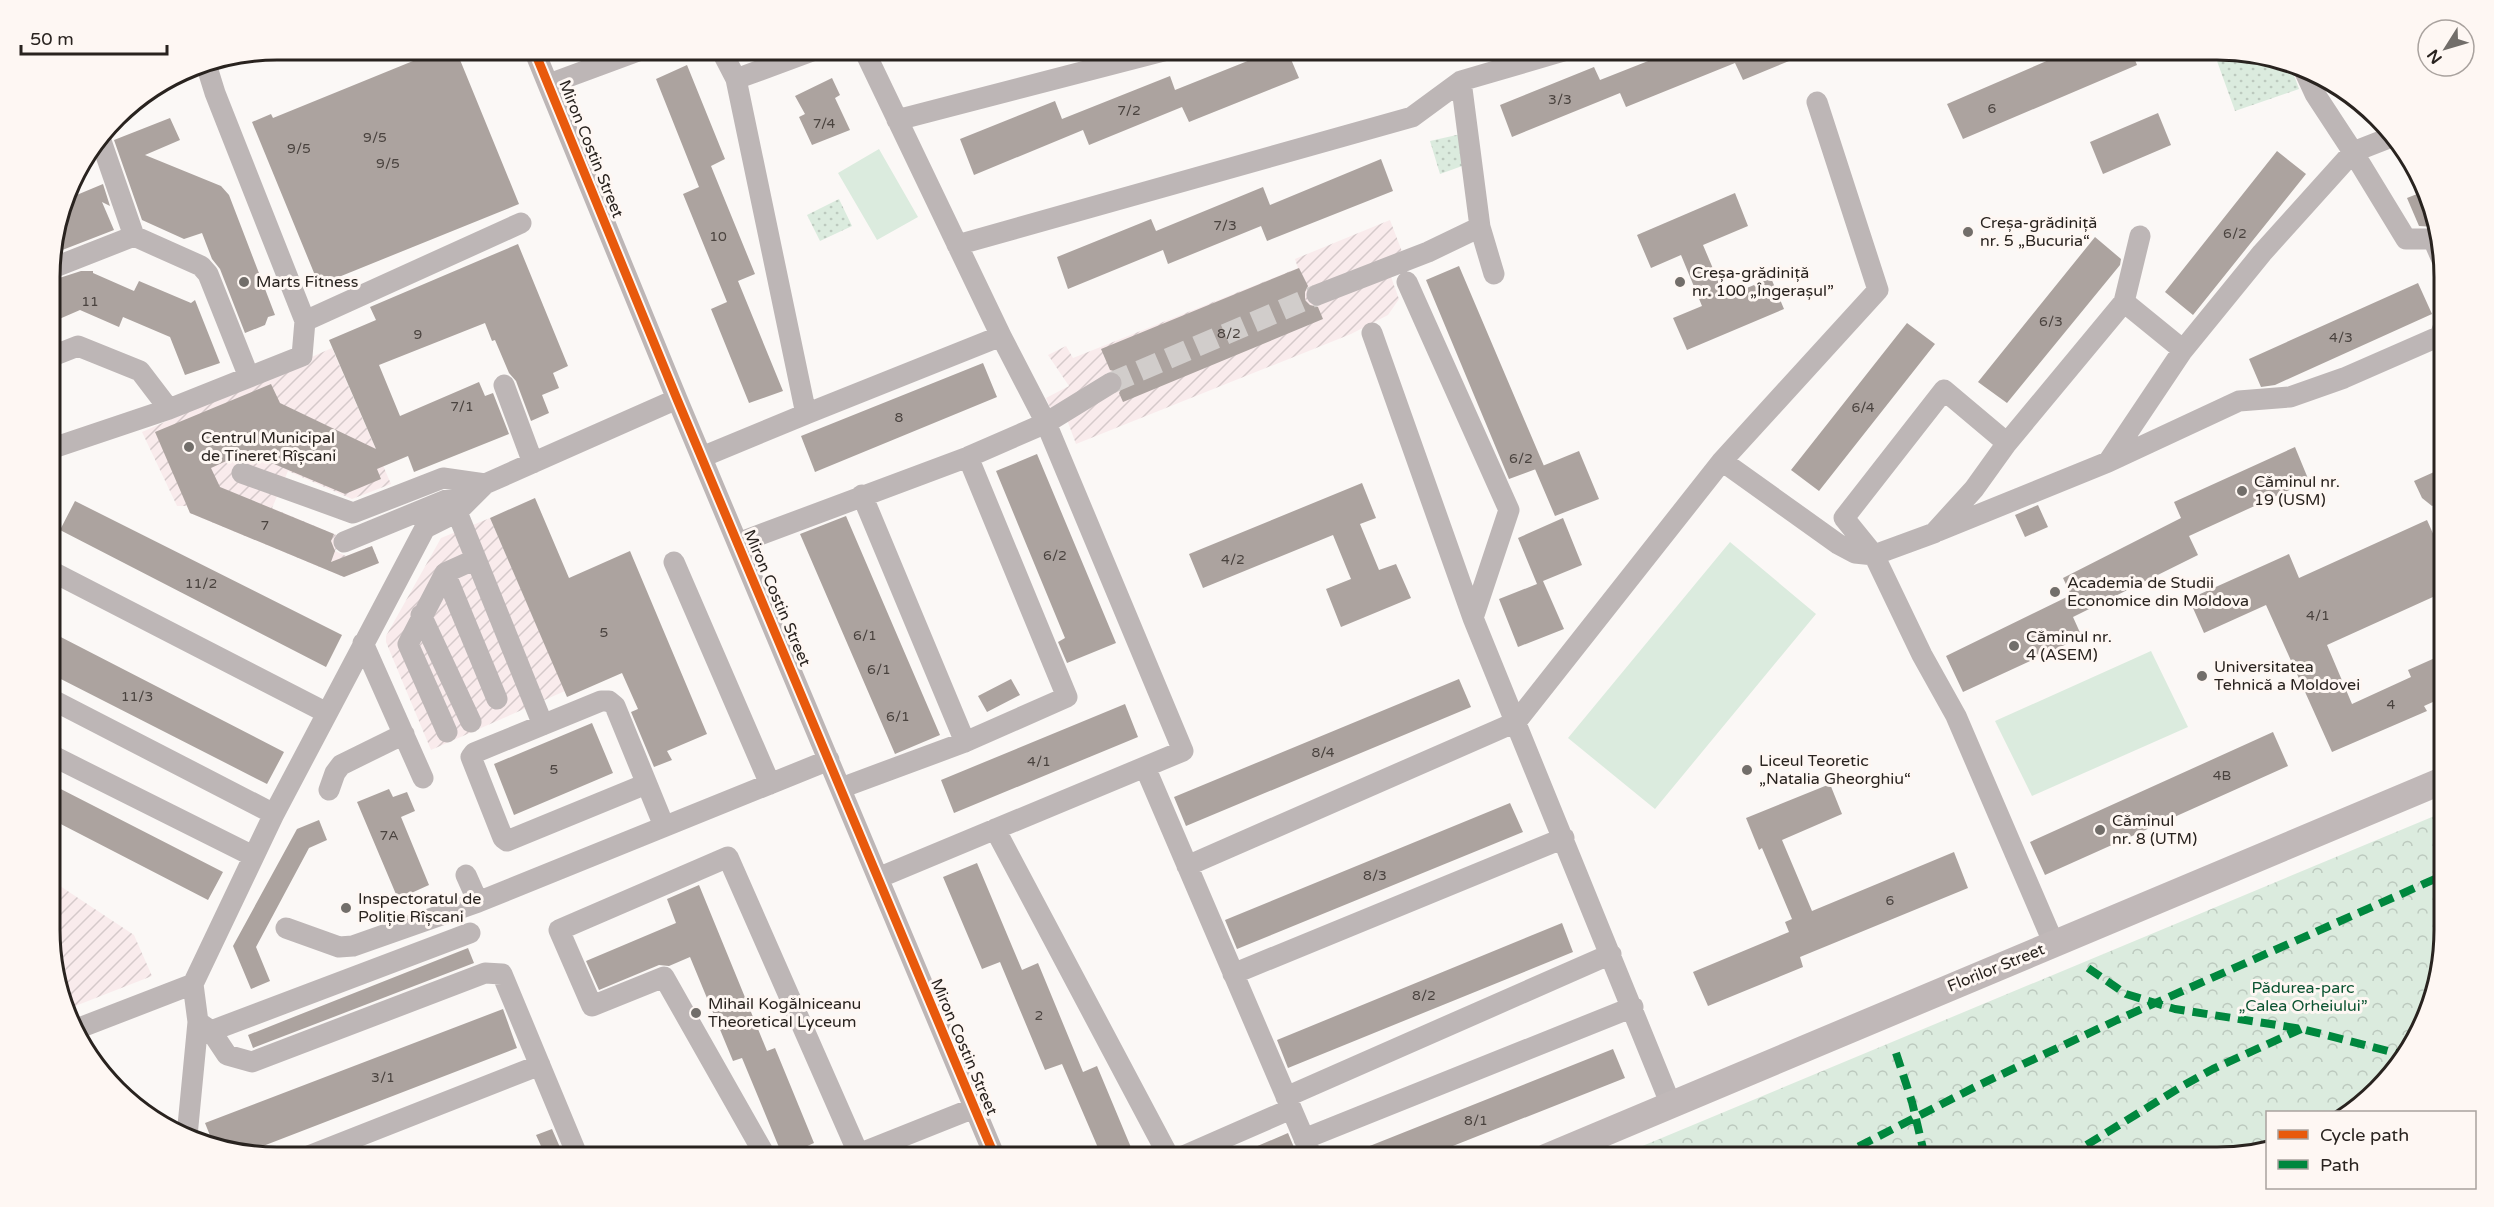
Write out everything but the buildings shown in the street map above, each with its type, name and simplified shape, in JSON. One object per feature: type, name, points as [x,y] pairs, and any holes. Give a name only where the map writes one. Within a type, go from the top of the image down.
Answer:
[{"type":"main road","name":"Florilor Street","points":[[1571,1147],[2434,784]]},
{"type":"street","name":"Miron Costin Street","points":[[538,60],[677,399],[991,1147]]},
{"type":"street","points":[[549,84],[614,60]]},
{"type":"street","points":[[726,60],[736,79],[806,414]]},
{"type":"street","points":[[736,79],[788,60]]},
{"type":"street","points":[[869,60],[1001,336],[1046,423],[1183,751],[878,878]]},
{"type":"street","points":[[897,120],[1128,60]]},
{"type":"street","points":[[957,245],[1412,117],[1461,81],[1533,60]]},
{"type":"street","points":[[60,445],[169,409],[302,356],[305,321],[208,72]]},
{"type":"street","points":[[2309,80],[2406,239],[2430,238]]},
{"type":"street","points":[[1461,81],[1480,227],[1494,274]]},
{"type":"street","points":[[1187,866],[1516,722],[1722,461],[1878,290],[1817,102]]},
{"type":"street","points":[[2108,462],[2183,350],[2262,253],[2353,152],[2385,140]]},
{"type":"street","points":[[103,148],[134,236]]},
{"type":"street","points":[[305,321],[521,223]]},
{"type":"street","points":[[1317,295],[1428,252],[1480,227]]},
{"type":"street","points":[[60,265],[134,236],[201,266],[208,274],[249,377]]},
{"type":"street","points":[[1934,533],[1974,489],[2007,443],[2124,302],[2140,236]]},
{"type":"street","points":[[1407,282],[1509,510],[1473,618]]},
{"type":"street","points":[[2124,302],[2183,350]]},
{"type":"street","points":[[1372,333],[1473,618],[1671,1105]]},
{"type":"street","points":[[702,457],[1001,336]]},
{"type":"street","points":[[1722,461],[1838,544],[1855,553],[1874,555],[2108,462],[2239,401],[2290,397],[2344,378],[2434,338]]},
{"type":"street","points":[[60,353],[78,346],[140,371],[169,409]]},
{"type":"street","points":[[738,543],[968,456],[1046,423],[1111,383]]},
{"type":"street","points":[[504,385],[533,463]]},
{"type":"street","points":[[2007,443],[1944,390],[1844,518],[1874,555],[1922,655],[1956,716],[2054,944]]},
{"type":"street","points":[[344,543],[485,484],[677,399]]},
{"type":"street","points":[[841,788],[965,742],[1067,697],[968,456]]},
{"type":"street","points":[[242,473],[353,513],[443,478],[485,484]]},
{"type":"street","points":[[485,484],[457,512],[425,528],[274,814],[193,984],[205,1027],[227,1055],[252,1062],[485,973],[502,974],[574,1147]]},
{"type":"street","points":[[862,495],[965,742]]},
{"type":"street","points":[[457,512],[543,725]]},
{"type":"street","points":[[447,732],[408,644],[421,615],[445,573],[476,559]]},
{"type":"street","points":[[674,562],[770,784]]},
{"type":"street","points":[[445,573],[497,699]]},
{"type":"street","points":[[60,576],[327,713]]},
{"type":"street","points":[[421,615],[471,722]]},
{"type":"street","points":[[363,643],[423,778]]},
{"type":"street","points":[[646,784],[507,841],[503,838],[471,757],[474,753],[601,701],[609,701],[615,706],[664,826]]},
{"type":"street","points":[[60,704],[274,814]]},
{"type":"street","points":[[329,790],[335,773],[341,765],[404,734]]},
{"type":"street","points":[[60,760],[253,856]]},
{"type":"street","points":[[286,928],[339,947],[353,946],[478,902],[829,760]]},
{"type":"street","points":[[1145,767],[1308,1147]]},
{"type":"street","points":[[995,829],[1165,1147]]},
{"type":"street","points":[[1233,974],[1564,838]]},
{"type":"street","points":[[760,1147],[664,977],[592,1006],[559,930],[728,856],[851,1147]]},
{"type":"street","points":[[466,875],[478,902]]},
{"type":"street","points":[[205,1027],[470,933]]},
{"type":"street","points":[[1201,1147],[1288,1103],[1611,954]]},
{"type":"street","points":[[82,1027],[193,984]]},
{"type":"street","points":[[1310,1147],[1633,1007]]},
{"type":"street","points":[[188,1128],[205,1027]]},
{"type":"street","points":[[334,1147],[540,1065]]},
{"type":"street","points":[[877,1147],[974,1108]]},
{"type":"shaded area","points":[[1390,220],[1409,270],[1391,277],[1399,299],[1388,315],[1351,334],[1076,444],[1066,417],[1056,421],[1046,398],[1069,386],[1048,355],[1066,346],[1073,358],[1298,268],[1295,259]]},
{"type":"shaded area","points":[[332,348],[391,484],[352,499],[288,471],[272,508],[341,537],[335,551],[346,556],[372,546],[379,563],[344,577],[190,513],[187,506],[177,506],[142,432]]},
{"type":"shaded area","points":[[490,518],[565,691],[431,750],[386,642],[386,636],[441,538]]},
{"type":"shaded area","points":[[60,886],[134,935],[152,976],[75,1006],[67,986],[60,944]]},
{"type":"green space","points":[[2231,60],[2273,67],[2294,75],[2299,89],[2235,111],[2217,61]]},
{"type":"green space","points":[[1461,134],[1465,165],[1440,174],[1430,141]]},
{"type":"green space","points":[[879,149],[918,217],[877,240],[838,173]]},
{"type":"green space","points":[[839,199],[852,226],[820,241],[807,215]]},
{"type":"green space","points":[[1730,542],[1816,614],[1655,809],[1568,738]]},
{"type":"green space","points":[[2151,651],[2188,727],[2032,796],[1995,721]]},
{"type":"green space","name":"Pădurea-parc „Calea Orheiului”","points":[[2434,816],[2434,944],[2427,986],[2412,1026],[2380,1073],[2360,1093],[2336,1111],[2266,1111],[2266,1142],[2231,1147],[1640,1147]]},
{"type":"tunnel","points":[[1111,383],[1317,295]]},
{"type":"marked path","points":[[1858,1147],[1981,1084],[2117,1020],[2434,879]]},
{"type":"marked path","points":[[2088,968],[2126,994],[2175,1009],[2302,1029],[2395,1053]]},
{"type":"marked path","points":[[2083,1147],[2213,1069],[2301,1029]]},
{"type":"marked path","points":[[1896,1053],[1912,1102],[1923,1147]]},
{"type":"cycle path","points":[[538,60],[677,399],[991,1147]]},
{"type":"place","name":"Creșa-grădiniță nr. 5 „Bucuria“","points":[[1968,232]]},
{"type":"place","name":"Marts Fitness","points":[[244,282]]},
{"type":"place","name":"Creșa-grădiniță nr. 100 „Îngerașul”","points":[[1680,282]]},
{"type":"place","name":"Centrul Municipal de Tineret Rîșcani","points":[[189,447]]},
{"type":"place","name":"Căminul nr. 19 (USM)","points":[[2242,491]]},
{"type":"place","name":"Academia de Studii Economice din Moldova","points":[[2055,592]]},
{"type":"place","name":"Căminul nr. 4 (ASEM)","points":[[2014,646]]},
{"type":"place","name":"Universitatea Tehnică a Moldovei","points":[[2202,676]]},
{"type":"place","name":"Liceul Teoretic „Natalia Gheorghiu“","points":[[1747,770]]},
{"type":"place","name":"Căminul nr. 8 (UTM)","points":[[2100,830]]},
{"type":"place","name":"Inspectoratul de Poliție Rîșcani","points":[[346,908]]},
{"type":"place","name":"Mihail Kogălniceanu Theoretical Lyceum","points":[[696,1013]]}]
